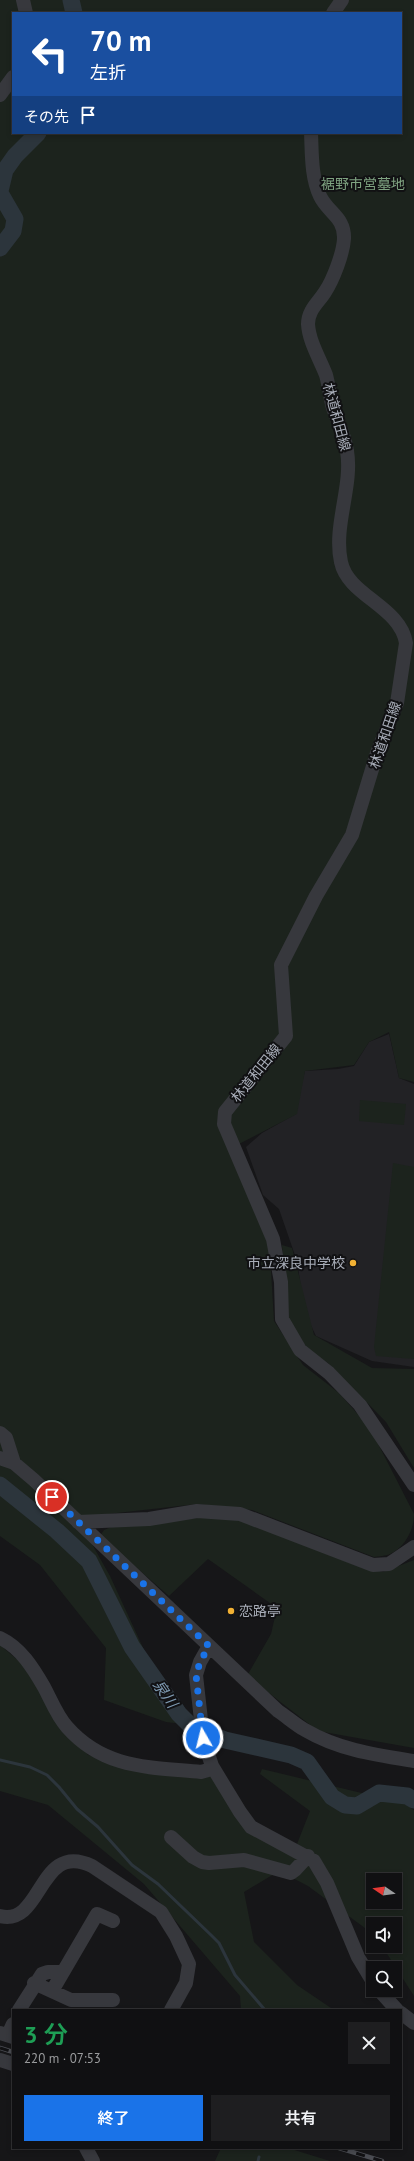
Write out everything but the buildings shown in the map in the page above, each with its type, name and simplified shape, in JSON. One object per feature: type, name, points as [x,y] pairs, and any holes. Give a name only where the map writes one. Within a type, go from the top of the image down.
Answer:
[{"type":"street","points":[[23,0],[26,12]]},
{"type":"street","points":[[334,12],[342,0]]},
{"type":"street","points":[[0,96],[12,78]]},
{"type":"street","name":"林道和田線","points":[[311,134],[314,174],[319,195],[342,223],[344,239],[334,275],[325,293],[311,310],[308,324],[317,358],[325,375],[333,408],[344,435],[348,452],[348,469],[340,526],[341,563],[356,584],[394,618],[405,633],[406,643],[397,703],[377,753],[352,835],[309,909],[281,965],[286,1036],[225,1112],[224,1124],[273,1239],[281,1282],[282,1319],[300,1350],[329,1372],[360,1405],[413,1483]]},
{"type":"street","points":[[0,1433],[6,1438],[14,1463]]},
{"type":"street","points":[[0,1458],[14,1463],[278,1711],[305,1730],[332,1743],[352,1750],[414,1761]]},
{"type":"street","points":[[78,1522],[148,1520],[197,1511],[240,1514],[373,1565],[388,1564],[414,1547]]},
{"type":"street","points":[[0,1638],[28,1660],[65,1726],[84,1744],[112,1760],[139,1766],[201,1772],[208,1770],[212,1766]]},
{"type":"street","points":[[209,1646],[200,1662],[196,1675],[203,1738],[212,1766],[251,1827],[266,1836],[308,1856],[314,1861],[321,1871],[358,1957],[366,1970]]},
{"type":"street","points":[[171,1837],[193,1857],[209,1864],[244,1860],[291,1872],[295,1870],[308,1856]]},
{"type":"street","points":[[0,1916],[8,1918],[16,1916],[24,1910],[58,1865],[70,1860],[80,1861],[92,1866],[161,1912],[176,1936],[189,1964],[186,1983],[172,2009]]},
{"type":"street","points":[[52,1991],[96,1914],[113,1921]]},
{"type":"street","points":[[20,2009],[34,1984],[42,1974],[48,1972],[63,1972]]},
{"type":"street","points":[[34,1984],[72,2000],[113,2000]]},
{"type":"street","points":[[385,1997],[396,2009]]},
{"type":"street","points":[[402,2014],[414,2023]]},
{"type":"street","points":[[0,2060],[12,2064]]},
{"type":"street","points":[[87,2149],[93,2161]]},
{"type":"shaded area","points":[[389,1034],[399,1078],[414,1084],[414,1367],[372,1361],[316,1336],[305,1313],[297,1261],[279,1209],[263,1195],[246,1147],[262,1133],[296,1114],[305,1071],[338,1069],[354,1066],[369,1042]]},
{"type":"green space","name":"裾野市営墓地","points":[[0,0],[414,0],[414,1082],[399,1078],[389,1032],[369,1042],[354,1065],[305,1071],[297,1114],[233,1147],[269,1237],[274,1321],[303,1365],[339,1393],[370,1428],[414,1514],[414,1520],[408,1537],[400,1547],[388,1555],[374,1557],[252,1510],[197,1504],[90,1516],[88,1537],[110,1576],[145,1652],[185,1708],[191,1725],[166,1722],[104,1700],[106,1648],[40,1565],[0,1536]]},
{"type":"green space","points":[[360,1100],[406,1104],[404,1125],[359,1121]]},
{"type":"green space","points":[[393,1163],[414,1167],[414,1359],[376,1356],[374,1347]]},
{"type":"green space","points":[[282,1245],[292,1248],[314,1335],[372,1368],[414,1369],[414,1468],[386,1422],[328,1363],[308,1350],[289,1321]]},
{"type":"green space","points":[[208,1517],[242,1520],[355,1565],[383,1572],[414,1560],[414,1748],[318,1731],[247,1676],[271,1634],[277,1608],[208,1559],[169,1596],[100,1536],[104,1530],[114,1526]]},
{"type":"green space","points":[[0,1645],[27,1668],[88,1755],[208,1770],[253,1828],[295,1849],[310,1811],[260,1774],[262,1769],[403,1803],[414,1810],[414,1996],[402,1977],[402,1961],[392,1961],[386,1953],[402,1953],[402,1917],[366,1917],[366,1929],[308,1886],[279,1871],[244,1892],[254,1942],[297,1985],[333,2009],[241,2009],[240,1996],[144,1884],[48,1805],[0,1791]]},
{"type":"green space","points":[[221,2149],[291,2149],[330,2161],[215,2161]]},
{"type":"waterway","name":"泉川","points":[[71,0],[74,12]]},
{"type":"waterway","name":"泉川","points":[[0,191],[5,170],[15,156],[37,134]]},
{"type":"waterway","name":"泉川","points":[[0,193],[15,219],[13,231],[0,248]]},
{"type":"waterway","name":"泉川","points":[[0,1485],[57,1531],[89,1561],[132,1647],[179,1714],[190,1725],[225,1740],[291,1755],[307,1762],[332,1797],[345,1805],[357,1806],[379,1793],[407,1796],[414,1800]]},
{"type":"waterway","points":[[0,1760],[30,1767],[47,1775],[77,1809],[98,1827],[132,1865],[158,1884],[219,1943],[235,1975],[264,2009]]},
{"type":"waterway","points":[[258,2161],[259,2157]]},
{"type":"railway","points":[[0,2048],[12,2052]]},
{"type":"railway","points":[[342,2149],[382,2161]]},
{"type":"place","name":"市立深良中学校","points":[[353,1263]]},
{"type":"place","name":"恋路亭","points":[[231,1611]]},
{"type":"route","points":[[52,1497],[209,1646],[200,1662],[196,1675],[203,1738]]}]
